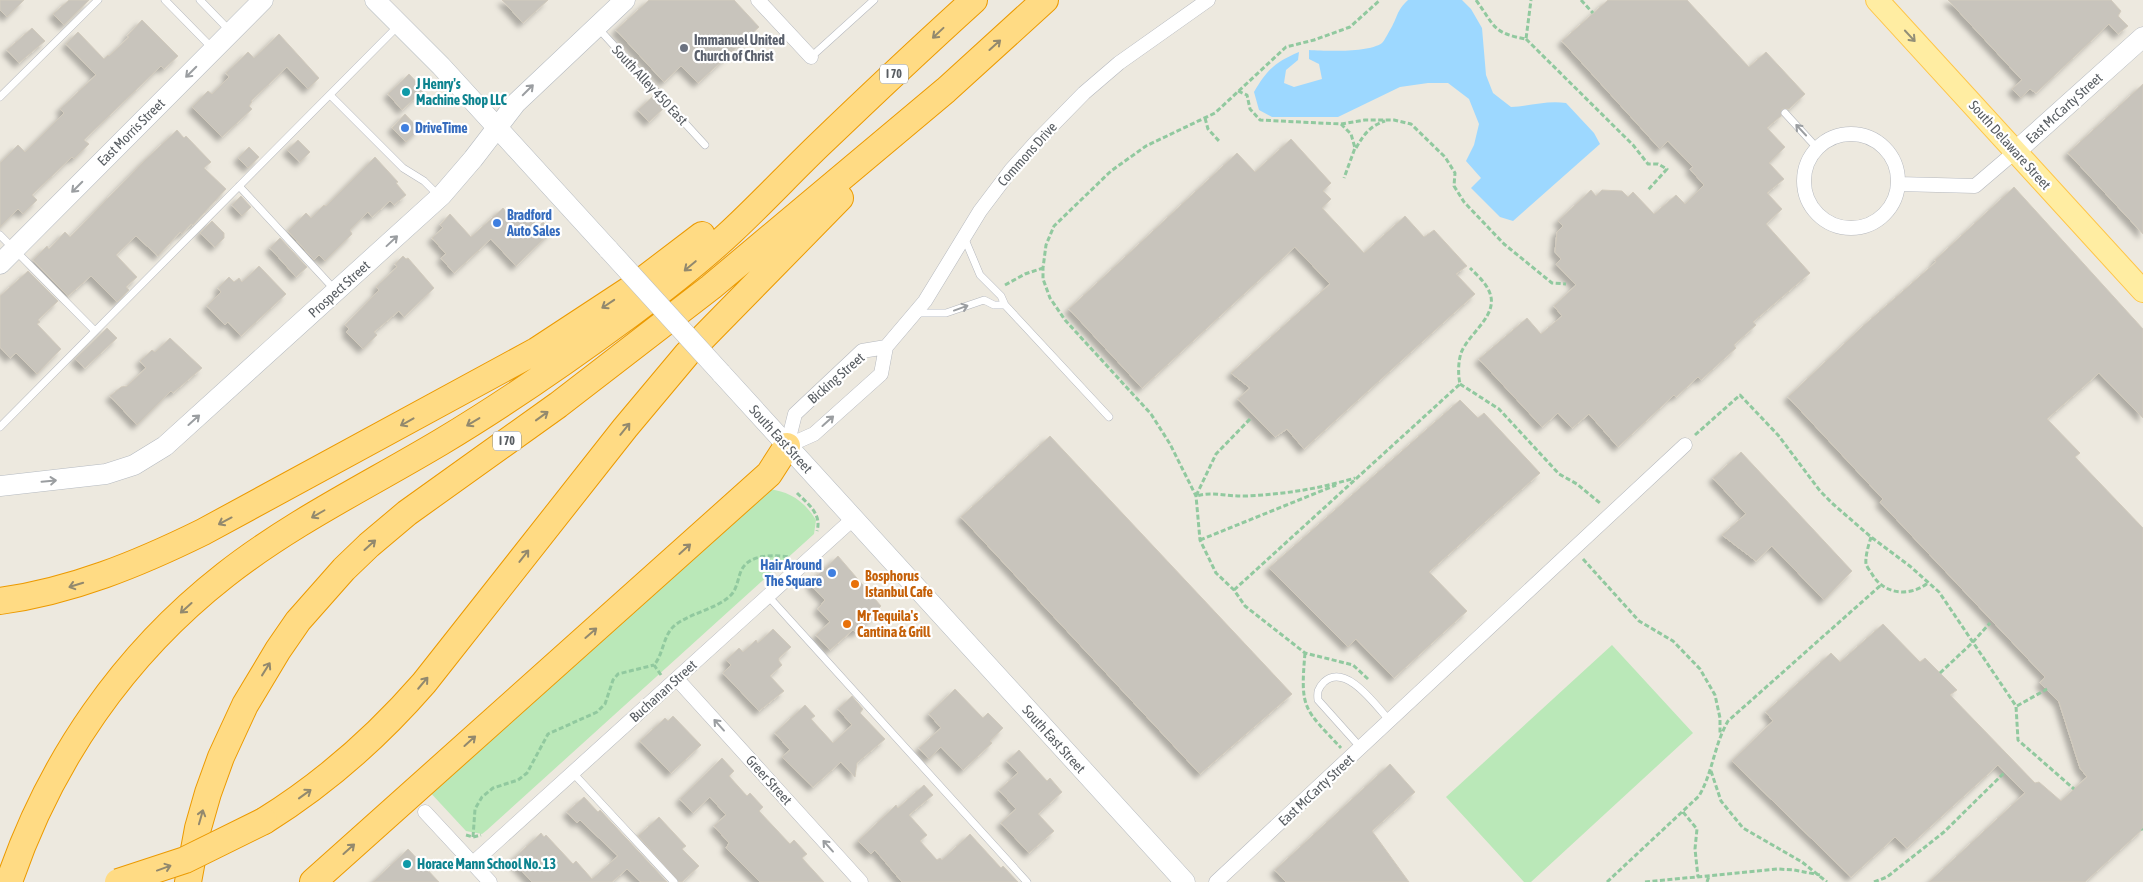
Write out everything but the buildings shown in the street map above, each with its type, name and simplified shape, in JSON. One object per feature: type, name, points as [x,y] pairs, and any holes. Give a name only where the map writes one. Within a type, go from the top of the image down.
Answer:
[{"type":"highway","name":"I 70","points":[[10,882],[21,850],[65,757],[97,708],[142,651],[198,598],[225,575],[262,549],[487,414],[535,383],[669,285],[730,233],[974,0]]},
{"type":"highway","name":"I 70","points":[[188,882],[198,828],[208,793],[221,757],[241,713],[262,675],[293,628],[322,591],[369,545],[407,514],[565,399],[711,287],[946,90],[1044,0]]},
{"type":"highway","points":[[118,882],[185,860],[264,821],[300,798],[347,762],[389,722],[424,682],[625,428],[687,354],[946,90]]},
{"type":"highway","points":[[0,601],[72,586],[168,549],[268,498],[514,364],[576,326],[635,286],[815,150]]},
{"type":"highway","points":[[312,882],[769,474],[787,446]]},
{"type":"main road","name":"East Morris Street","points":[[0,264],[263,0]]},
{"type":"main road","name":"South East Street","points":[[375,0],[497,127],[1184,882]]},
{"type":"main road","points":[[596,26],[618,0]]},
{"type":"main road","name":"Prospect Street","points":[[0,486],[106,474],[124,470],[143,461],[165,446],[440,197],[461,174],[516,103],[625,0]]},
{"type":"main road","name":"South Delaware Street","points":[[1877,0],[2143,291]]},
{"type":"main road","name":"East McCarty Street","points":[[2016,151],[2143,37]]},
{"type":"street","points":[[758,0],[812,57]]},
{"type":"street","name":"Commons Drive","points":[[886,347],[916,313],[980,211],[1011,170],[1084,93],[1139,48],[1208,0]]},
{"type":"street","points":[[1846,134],[1870,138],[1881,144],[1890,154],[1897,170],[1898,184],[1892,205],[1876,221],[1855,228],[1834,226],[1817,214],[1808,202],[1804,189],[1805,169],[1810,157],[1818,148],[1827,140],[1846,134]]},
{"type":"street","name":"East McCarty Street","points":[[1898,184],[1975,186],[2016,151]]},
{"type":"street","name":"Bicking Street","points":[[886,347],[880,374],[814,434],[787,446],[795,414],[862,351],[886,347]]},
{"type":"street","name":"East McCarty Street","points":[[1216,882],[1390,722],[1685,445]]},
{"type":"street","name":"Buchanan Street","points":[[472,863],[854,518]]},
{"type":"street","name":"Greer Street","points":[[677,679],[861,882]]},
{"type":"street","points":[[425,812],[490,882]]},
{"type":"lane","points":[[0,97],[98,0]]},
{"type":"lane","points":[[165,0],[213,50]]},
{"type":"lane","points":[[200,0],[231,32]]},
{"type":"lane","points":[[812,57],[874,0]]},
{"type":"lane","points":[[0,427],[400,24]]},
{"type":"lane","name":"South Alley 450 East","points":[[596,26],[705,145]]},
{"type":"lane","points":[[330,94],[403,168],[424,181],[440,197]]},
{"type":"lane","points":[[1785,113],[1818,148]]},
{"type":"lane","points":[[239,186],[336,292]]},
{"type":"lane","points":[[0,235],[95,331]]},
{"type":"lane","points":[[964,237],[980,275],[996,290],[1005,305],[1109,417]]},
{"type":"lane","points":[[916,313],[946,313],[984,300],[994,305],[1005,305]]},
{"type":"lane","points":[[768,596],[1027,882]]},
{"type":"lane","points":[[1361,748],[1318,700],[1317,693],[1321,685],[1332,677],[1340,676],[1350,680],[1390,722]]},
{"type":"lane","points":[[573,773],[674,882]]},
{"type":"path","points":[[1370,681],[1353,665],[1305,653],[1245,606],[1234,590],[1216,573],[1200,540],[1196,496],[1170,444],[1151,414],[1065,320],[1050,298],[1043,279],[1043,268],[1046,245],[1054,226],[1111,171],[1146,146],[1215,113],[1286,47],[1350,27],[1380,0]]},
{"type":"path","points":[[1476,0],[1495,28],[1509,36],[1526,39],[1638,150],[1648,164],[1658,164],[1667,169],[1648,190]]},
{"type":"path","points":[[1526,39],[1531,0]]},
{"type":"path","points":[[1581,0],[1593,13]]},
{"type":"path","points":[[1238,91],[1247,95],[1250,109],[1260,120],[1341,124],[1365,120],[1388,120],[1412,124],[1445,157],[1455,173],[1454,186],[1464,202],[1504,244],[1552,283],[1566,284]]},
{"type":"path","points":[[1205,118],[1208,129],[1219,141]]},
{"type":"path","points":[[1344,178],[1355,148],[1364,134],[1374,125],[1388,120]]},
{"type":"path","points":[[1341,124],[1351,134],[1355,148]]},
{"type":"path","points":[[996,290],[1025,274],[1043,268]]},
{"type":"path","points":[[1470,268],[1488,289],[1492,304],[1488,316],[1462,353],[1458,374],[1460,384],[1500,410],[1558,474],[1577,484],[1611,514]]},
{"type":"path","points":[[1234,590],[1460,384]]},
{"type":"path","points":[[1685,445],[1740,395],[1778,435],[1820,491],[1871,537],[1911,567],[1938,592],[2016,706],[2018,740],[2074,789]]},
{"type":"path","points":[[1196,496],[1216,454],[1250,418]]},
{"type":"path","points":[[1196,496],[1210,492],[1243,496],[1289,493],[1319,489],[1358,477]]},
{"type":"path","points":[[1200,540],[1358,477]]},
{"type":"path","points":[[798,493],[814,511],[819,520],[815,535]]},
{"type":"path","points":[[1871,537],[1866,564],[1874,578],[1885,589],[1913,592],[1928,583]]},
{"type":"path","points":[[1574,549],[1640,621],[1673,641],[1700,669],[1715,695],[1720,718],[1720,733],[1708,779],[1699,796],[1607,882]]},
{"type":"path","points":[[784,564],[797,552]]},
{"type":"path","points":[[473,837],[475,809],[482,797],[493,788],[518,780],[527,774],[548,734],[597,712],[605,704],[613,680],[618,674],[654,665],[660,658],[672,628],[731,595],[742,568],[750,561],[762,556],[791,557]]},
{"type":"path","points":[[1720,733],[1728,721],[1881,585]]},
{"type":"path","points":[[1940,673],[1972,643],[1990,622]]},
{"type":"path","points":[[654,665],[661,675],[654,681]]},
{"type":"path","points":[[2016,706],[2047,689]]},
{"type":"path","points":[[1710,770],[1721,801],[1742,828],[1802,862],[1827,882]]},
{"type":"path","points":[[1882,882],[1944,832],[2005,772]]},
{"type":"path","points":[[1683,812],[1697,829],[1695,849],[1698,877]]},
{"type":"path","points":[[463,834],[473,837],[484,834]]},
{"type":"path","points":[[1645,882],[1687,880],[1698,877],[1778,870],[1794,870],[1820,875]]},
{"type":"path","points":[[1707,882],[1709,876]]},
{"type":"path","points":[[1874,882],[1887,877]]},
{"type":"green space","points":[[767,489],[783,492],[796,498],[807,507],[816,520],[814,534],[487,830],[482,834],[466,831],[427,789]]},
{"type":"green space","points":[[1612,645],[1693,733],[1531,882],[1524,882],[1446,797]]},
{"type":"water","points":[[1408,0],[1462,0],[1471,9],[1482,28],[1486,75],[1493,93],[1511,107],[1559,102],[1566,103],[1594,133],[1600,144],[1513,221],[1500,217],[1471,188],[1481,178],[1466,161],[1474,145],[1479,124],[1469,99],[1448,83],[1428,83],[1400,87],[1338,117],[1272,117],[1259,110],[1254,92],[1263,78],[1278,63],[1299,52],[1298,60],[1286,70],[1284,83],[1294,87],[1322,79],[1319,64],[1309,59],[1309,50],[1357,50],[1382,43],[1399,11]]},
{"type":"place","name":"Immanuel United Church of Christ","points":[[684,48]]},
{"type":"place","name":"J Henry's Machine Shop LLC","points":[[406,92]]},
{"type":"place","name":"DriveTime","points":[[405,128]]},
{"type":"place","name":"Bradford Auto Sales","points":[[497,223]]},
{"type":"place","name":"Hair Around The Square","points":[[832,573]]},
{"type":"place","name":"Bosphorus Istanbul Cafe","points":[[855,584]]},
{"type":"place","name":"Mr Tequila's Cantina & Grill","points":[[847,624]]},
{"type":"place","name":"Horace Mann School No. 13","points":[[407,864]]}]
